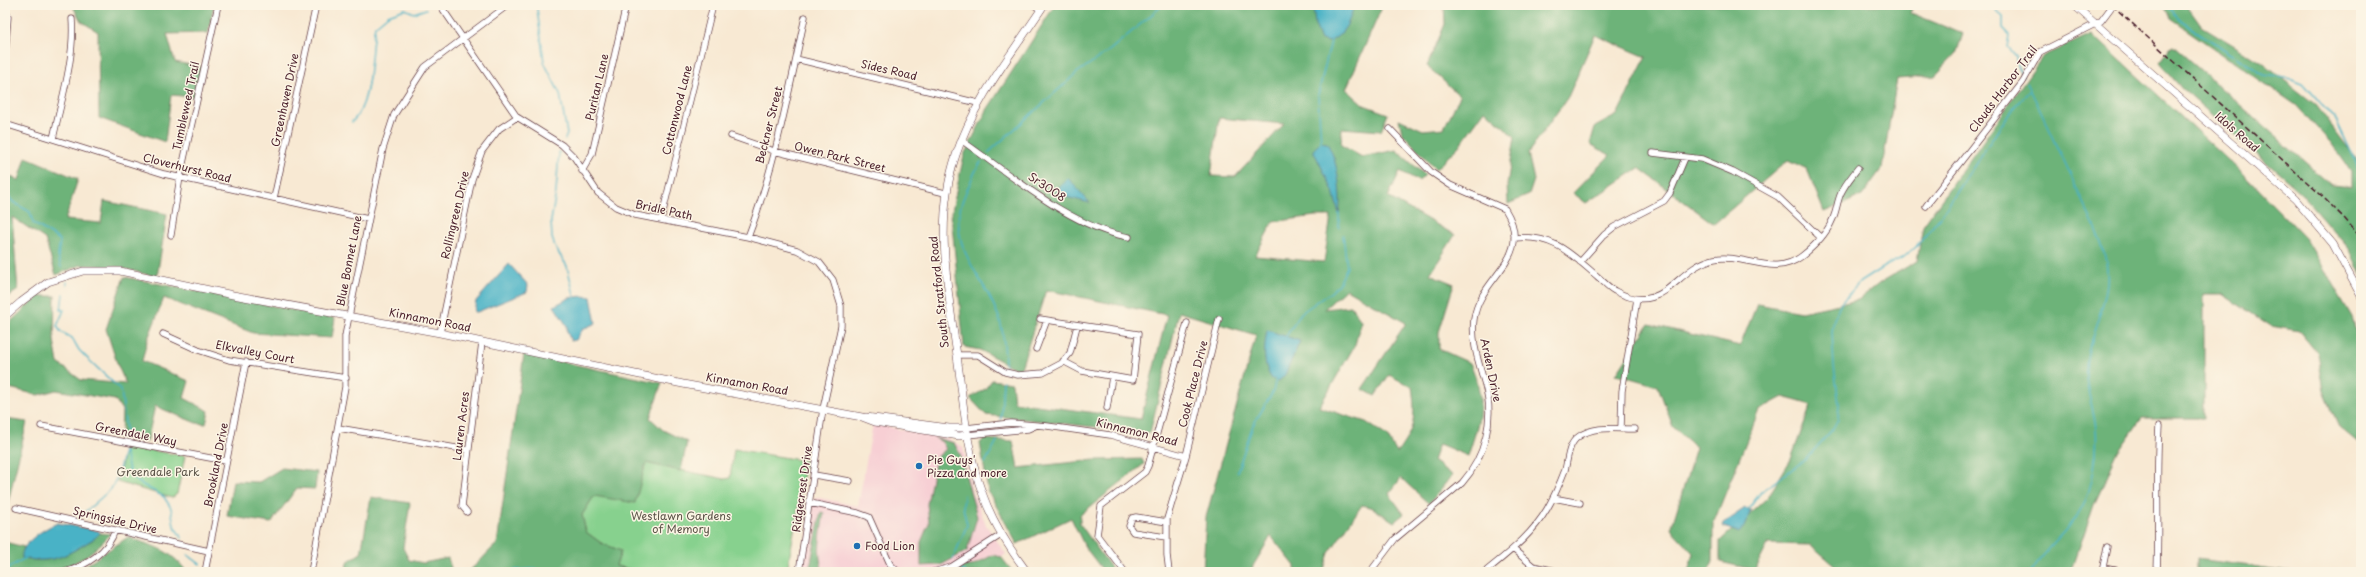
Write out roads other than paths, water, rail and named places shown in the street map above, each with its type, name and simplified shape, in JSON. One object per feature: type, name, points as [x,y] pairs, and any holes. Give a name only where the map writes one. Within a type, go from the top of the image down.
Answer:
[{"type":"main road","name":"Idols Road","points":[[2074,5],[2295,199],[2333,244],[2361,296]]},
{"type":"main road","name":"South Stratford Road","points":[[1027,572],[1001,534],[980,490],[967,432],[943,235],[946,193],[961,140],[978,103],[1043,7]]},
{"type":"main road","name":"Kinnamon Road","points":[[5,316],[48,282],[83,270],[120,271],[233,295],[440,333],[683,384],[823,409],[862,417],[882,423],[959,436],[967,432]]},
{"type":"street","name":"Tumbleweed Trail","points":[[171,235],[180,177],[218,5]]},
{"type":"street","name":"Greenhaven Drive","points":[[274,198],[316,5]]},
{"type":"street","name":"Bridle Path","points":[[440,5],[464,37],[517,117],[562,145],[574,157],[598,193],[616,206],[635,215],[748,237],[787,247],[806,254],[823,266],[833,280],[840,302],[841,326],[823,409]]},
{"type":"street","name":"Blue Bonnet Lane","points":[[311,572],[346,378],[344,346],[348,316],[383,149],[394,116],[425,67],[508,5]]},
{"type":"street","name":"Puritan Lane","points":[[582,171],[592,154],[626,5]]},
{"type":"street","name":"Cottonwood Lane","points":[[661,220],[713,5]]},
{"type":"street","points":[[1034,5],[1043,7]]},
{"type":"street","name":"Clouds Harbor Trail","points":[[1926,206],[2023,82],[2040,52],[2096,24],[2106,16],[2113,5]]},
{"type":"street","points":[[5,9],[8,17],[5,55]]},
{"type":"street","name":"Beckner Street","points":[[748,237],[756,216],[774,151],[805,17]]},
{"type":"street","points":[[53,139],[70,56],[73,36],[72,20]]},
{"type":"street","name":"Sides Road","points":[[796,59],[978,103]]},
{"type":"street","name":"Rollingreen Drive","points":[[440,333],[472,179],[482,151],[499,129],[517,117]]},
{"type":"street","name":"Cloverhurst Road","points":[[5,124],[180,177],[368,219]]},
{"type":"street","name":"Arden Drive","points":[[1370,572],[1395,539],[1462,483],[1470,474],[1480,456],[1486,436],[1489,407],[1474,343],[1474,318],[1482,297],[1511,254],[1514,238],[1513,225],[1505,209],[1450,185],[1431,172],[1390,129]]},
{"type":"street","name":"Owen Park Street","points":[[731,136],[774,151],[946,193]]},
{"type":"street","name":"Sr3008","points":[[961,140],[1057,207],[1113,234],[1129,237]]},
{"type":"street","points":[[1653,153],[1702,159],[1716,164],[1773,194],[1822,238]]},
{"type":"street","points":[[1580,262],[1604,235],[1664,201],[1670,193],[1685,158]]},
{"type":"street","points":[[1514,238],[1526,237],[1550,241],[1580,262],[1613,290],[1637,299],[1650,298],[1665,292],[1690,271],[1712,259],[1721,258],[1769,266],[1792,262],[1802,257],[1822,238],[1832,223],[1840,193],[1858,168]]},
{"type":"street","points":[[1621,429],[1622,390],[1637,299]]},
{"type":"street","points":[[1040,319],[1077,326],[1138,334],[1133,380],[1082,371],[1063,361]]},
{"type":"street","name":"Cook Place Drive","points":[[1169,572],[1166,538],[1167,522],[1186,456],[1219,319]]},
{"type":"street","points":[[1036,349],[1047,320]]},
{"type":"street","points":[[1125,572],[1097,535],[1100,506],[1145,472],[1187,322]]},
{"type":"street","points":[[957,356],[978,355],[1006,372],[1018,375],[1044,373],[1063,361],[1072,347],[1077,326]]},
{"type":"street","name":"Elkvalley Court","points":[[163,334],[198,350],[229,360],[346,378]]},
{"type":"street","name":"Lauren Acres","points":[[467,512],[462,506],[482,342]]},
{"type":"street","name":"Brookland Drive","points":[[205,572],[246,362]]},
{"type":"street","points":[[1106,408],[1112,377]]},
{"type":"street","name":"Ridgecrest Drive","points":[[799,572],[823,409]]},
{"type":"street","points":[[1011,423],[1012,430]]},
{"type":"street","name":"Kinnamon Road","points":[[967,432],[1011,423],[1110,435],[1186,456]]},
{"type":"street","name":"Greendale Way","points":[[41,426],[226,461]]},
{"type":"street","name":"Kinnamon Road","points":[[967,432],[1028,429],[1035,426]]},
{"type":"street","points":[[2157,572],[2159,505],[2156,473],[2159,426]]},
{"type":"street","points":[[338,428],[468,450]]},
{"type":"street","points":[[1485,572],[1513,549],[1538,523],[1553,498],[1572,444],[1577,437],[1588,431],[1635,429]]},
{"type":"street","points":[[814,475],[850,481]]},
{"type":"street","points":[[1553,498],[1580,503]]},
{"type":"street","points":[[810,503],[870,517],[890,564],[898,572]]},
{"type":"street","name":"Springside Drive","points":[[16,508],[209,551]]},
{"type":"street","points":[[1166,538],[1133,532],[1129,526],[1132,518],[1136,517],[1167,522]]},
{"type":"street","points":[[65,572],[77,568],[108,546],[115,530]]},
{"type":"street","points":[[933,572],[942,571],[959,562],[1001,534]]},
{"type":"street","points":[[2107,547],[2102,570],[2127,572]]},
{"type":"street","points":[[1513,549],[1533,566],[1562,572]]},
{"type":"water","points":[[1313,5],[1354,5],[1351,16],[1343,31],[1335,39],[1329,42],[1321,40],[1315,25]]},
{"type":"water","points":[[1321,142],[1327,143],[1334,158],[1340,197],[1339,214],[1333,191],[1313,150]]},
{"type":"water","points":[[1068,178],[1090,203],[1057,195],[1056,192]]},
{"type":"water","points":[[509,264],[528,285],[527,292],[474,312],[476,301]]},
{"type":"water","points":[[582,296],[591,297],[596,323],[583,329],[576,340],[571,341],[567,332],[567,326],[554,306],[569,298]]},
{"type":"water","points":[[1267,330],[1300,341],[1285,375],[1279,381],[1272,379],[1265,362],[1265,342]]},
{"type":"water","points":[[1745,508],[1751,510],[1744,527],[1739,533],[1722,526],[1723,523]]},
{"type":"water","points":[[58,523],[99,531],[100,533],[95,538],[61,557],[44,560],[22,558],[22,553],[25,547],[34,537],[47,528]]},
{"type":"waterway","points":[[538,5],[537,9],[544,62],[560,94],[567,134],[565,139]]},
{"type":"waterway","points":[[988,153],[1078,72],[1110,50],[1163,5]]},
{"type":"waterway","points":[[1995,5],[1996,10],[2003,16],[2003,28],[2010,35],[2008,47],[2016,56],[2017,66],[2023,77]]},
{"type":"waterway","points":[[2166,5],[2182,22],[2264,75],[2292,79],[2303,83],[2336,120],[2354,158],[2361,177]]},
{"type":"waterway","points":[[352,122],[359,113],[367,90],[375,26],[388,15],[405,9],[414,13],[426,9]]},
{"type":"waterway","points":[[1321,143],[1318,95],[1331,41]]},
{"type":"waterway","points":[[2027,83],[2098,236],[2106,259],[2107,271],[2105,295],[2091,341],[2086,364],[2088,390],[2096,430],[2094,469],[2090,488],[2087,498],[2078,515],[2065,532],[2043,555],[2031,572]]},
{"type":"waterway","points":[[1749,508],[1761,492],[1806,459],[1832,430],[1838,419],[1839,404],[1834,366],[1832,332],[1834,319],[1841,303],[1860,282],[1885,266],[1904,257],[1916,247],[1941,216],[2004,121],[2021,99],[2031,90]]},
{"type":"waterway","points":[[559,152],[556,192],[551,221],[552,238],[556,249],[567,266],[575,299]]},
{"type":"waterway","points":[[981,162],[974,173],[966,192],[960,211],[959,228],[962,244],[968,259],[993,304],[1000,321],[1004,344],[1005,366]]},
{"type":"waterway","points":[[5,191],[13,202],[30,212],[33,223],[60,240],[58,256],[61,267]]},
{"type":"waterway","points":[[1339,213],[1339,228]]},
{"type":"waterway","points":[[1285,338],[1301,313],[1331,292],[1339,284],[1347,267],[1343,235]]},
{"type":"waterway","points":[[63,294],[61,310],[64,310],[57,326],[61,332],[72,338],[79,350],[121,390],[127,438]]},
{"type":"waterway","points":[[1237,472],[1253,425],[1273,392],[1276,378]]},
{"type":"waterway","points":[[1001,419],[1003,381]]},
{"type":"waterway","points":[[985,463],[997,441]]},
{"type":"waterway","points":[[124,449],[130,474],[138,482],[164,497],[171,508],[174,526],[182,538]]},
{"type":"waterway","points":[[85,512],[111,489],[117,477],[124,451]]},
{"type":"waterway","points":[[953,559],[967,525],[963,507],[964,495]]},
{"type":"waterway","points":[[188,555],[200,564]]},
{"type":"waterway","points":[[5,570],[25,558]]},
{"type":"waterway","points":[[504,572],[531,569],[558,572]]},
{"type":"waterway","points":[[960,569],[966,572]]},
{"type":"railway","points":[[2112,5],[2320,194],[2345,219],[2361,238]]},
{"type":"place","name":"Pie Guys' Pizza and more","points":[[919,466]]},
{"type":"place","name":"Food Lion","points":[[857,546]]},
{"type":"park label","name":"Greendale Park","points":[[158,472]]},
{"type":"park label","name":"Westlawn Gardens of Memory","points":[[681,522]]}]
